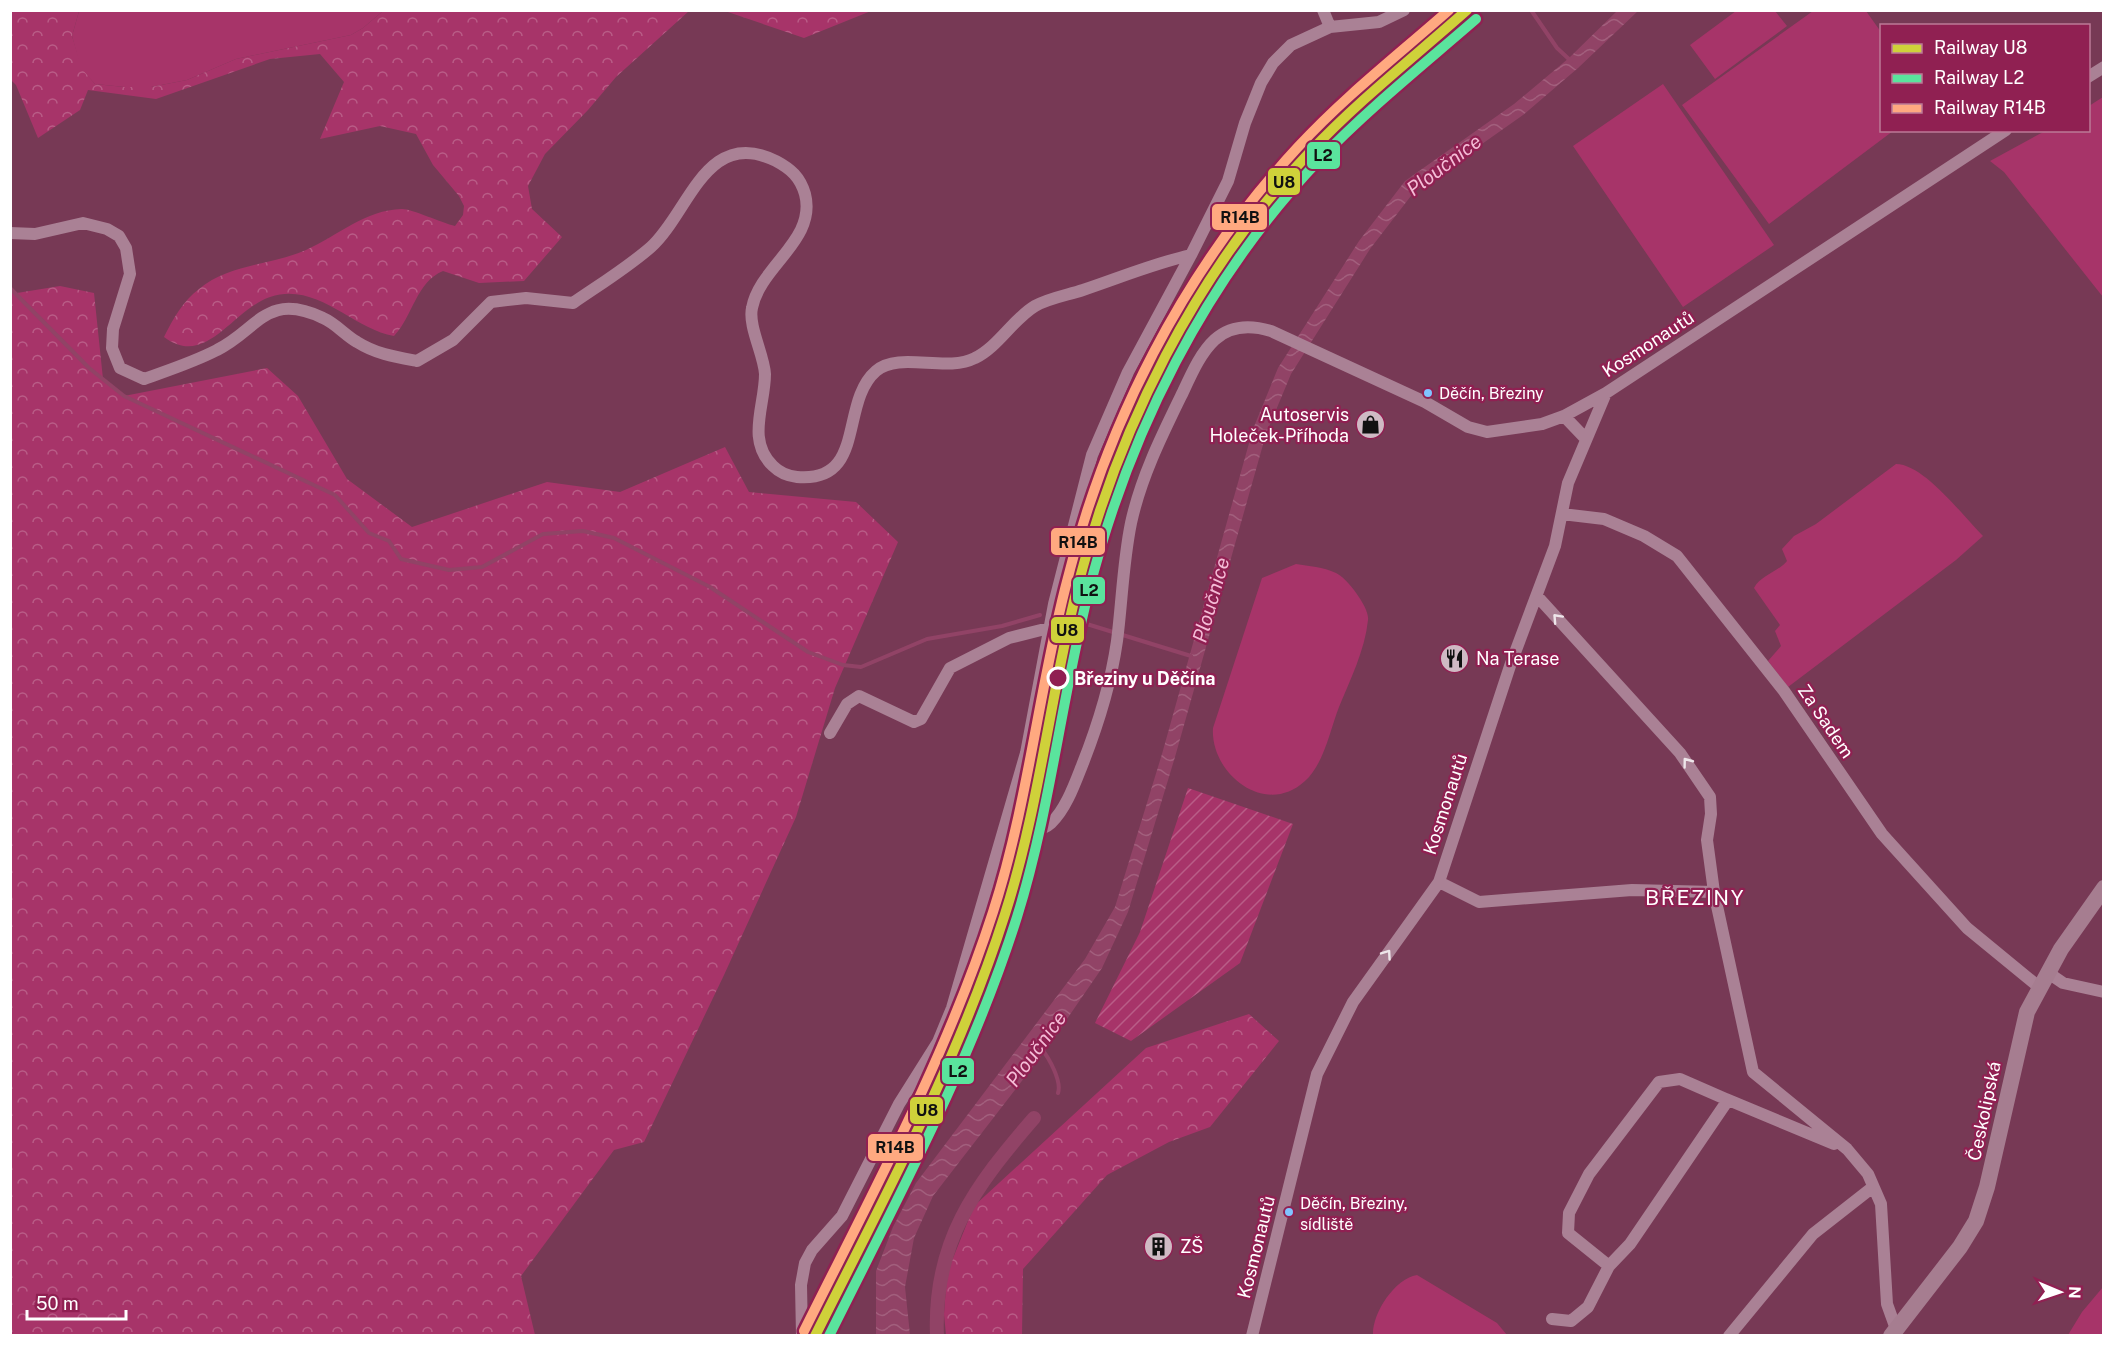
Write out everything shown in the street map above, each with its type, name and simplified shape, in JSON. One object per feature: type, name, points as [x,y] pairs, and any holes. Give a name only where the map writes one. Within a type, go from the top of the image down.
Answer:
[{"type":"main road","name":"Českolipská","points":[[1894,1332],[1960,1247],[1976,1221],[1987,1187],[2027,1012],[2043,980],[2103,888]]},
{"type":"street","points":[[1323,10],[1330,27]]},
{"type":"street","points":[[802,1335],[801,1285],[806,1263],[812,1250],[842,1216],[899,1104],[938,1042],[964,972],[1026,753],[1049,628],[1092,455],[1128,372],[1228,181],[1245,123],[1261,82],[1273,63],[1291,45],[1330,27],[1379,22],[1404,10]]},
{"type":"street","points":[[2090,75],[2103,67]]},
{"type":"street","name":"Kosmonautů","points":[[1252,1335],[1317,1074],[1353,1002],[1439,882],[1510,666],[1555,546],[1568,483],[1606,393],[2003,132]]},
{"type":"street","points":[[10,233],[35,234],[82,223],[107,229],[119,236],[126,248],[130,274],[113,329],[112,348],[120,368],[144,379],[220,349],[254,321],[278,310],[301,310],[325,318],[356,341],[381,355],[417,362],[453,340],[491,302],[526,298],[573,303],[654,245],[708,169],[725,157],[742,154],[765,156],[789,168],[801,181],[807,201],[804,227],[760,288],[751,310],[765,374],[758,419],[758,447],[782,474],[798,477],[821,476],[836,467],[846,451],[858,399],[867,378],[880,367],[902,363],[955,365],[977,357],[1035,306],[1191,255]]},
{"type":"street","points":[[1007,825],[1028,830],[1039,829],[1050,824],[1066,802],[1089,749],[1117,640],[1126,552],[1139,492],[1149,462],[1198,360],[1209,344],[1233,328],[1258,327],[1271,331],[1425,402],[1468,428],[1496,431],[1542,424],[1564,416],[1606,393]]},
{"type":"street","points":[[1564,416],[1586,439]]},
{"type":"street","name":"Za Sadem","points":[[1562,514],[1604,519],[1644,536],[1677,556],[1784,691],[1882,834],[1967,928],[2043,980],[2103,992]]},
{"type":"street","points":[[1537,596],[1680,753],[1710,798],[1711,814],[1707,840],[1714,892],[1753,1072],[1846,1149],[1868,1174],[1881,1204],[1887,1304],[1894,1332]]},
{"type":"street","points":[[830,733],[847,704],[859,696],[914,722],[921,719],[950,668],[1009,638],[1049,628]]},
{"type":"street","name":"Kosmonautů","points":[[1439,882],[1479,902],[1632,890],[1714,892]]},
{"type":"street","points":[[1609,1266],[1568,1233],[1569,1213],[1589,1174],[1659,1082],[1680,1079],[1846,1149]]},
{"type":"street","points":[[1552,1319],[1571,1321],[1588,1307],[1609,1266],[1630,1244],[1728,1100],[1726,1099]]},
{"type":"street","points":[[1729,1335],[1813,1234],[1874,1187]]},
{"type":"green space","points":[[11,10],[79,11],[72,36],[82,69],[95,84],[124,87],[151,87],[187,80],[236,59],[351,35],[383,11],[689,11],[616,77],[545,154],[528,186],[532,209],[562,237],[524,281],[479,283],[443,271],[427,283],[394,336],[364,325],[319,300],[303,295],[287,294],[270,297],[257,303],[219,334],[206,342],[193,346],[179,345],[164,337],[183,305],[193,294],[211,281],[224,274],[306,250],[364,218],[389,210],[407,210],[455,226],[463,215],[464,206],[459,196],[433,165],[416,134],[380,126],[320,139],[344,82],[320,54],[270,59],[156,99],[88,90],[80,110],[38,138],[16,85],[11,80]]},
{"type":"green space","points":[[79,11],[383,11],[351,35],[236,59],[187,80],[151,87],[124,87],[95,84],[81,69],[72,36]]},
{"type":"green space","points":[[725,11],[871,11],[804,38]]},
{"type":"green space","points":[[1736,11],[1775,11],[1787,26],[1715,79],[1690,45]]},
{"type":"green space","points":[[1813,11],[1866,11],[1880,31],[1880,132],[1892,132],[1769,224],[1682,105]]},
{"type":"green space","points":[[1663,84],[1774,245],[1683,307],[1573,146]]},
{"type":"green space","points":[[2103,97],[2103,297],[2004,172],[1990,161],[2043,132],[2090,132],[2090,105]]},
{"type":"green space","points":[[60,286],[94,293],[103,379],[124,396],[267,368],[298,396],[347,479],[412,527],[547,482],[620,492],[725,447],[749,492],[856,502],[898,542],[835,688],[796,817],[644,1142],[614,1150],[521,1276],[535,1335],[11,1335],[10,289],[17,293]]},
{"type":"green space","points":[[1896,464],[1919,472],[1954,504],[1983,536],[1956,560],[1788,687],[1768,661],[1781,646],[1775,631],[1780,625],[1754,588],[1787,561],[1782,549],[1794,536],[1816,524]]},
{"type":"green space","points":[[1296,564],[1326,569],[1341,576],[1362,601],[1368,620],[1360,654],[1317,765],[1305,781],[1289,791],[1273,795],[1258,792],[1243,785],[1230,774],[1220,760],[1214,745],[1213,728],[1262,578]]},
{"type":"green space","points":[[1188,788],[1293,824],[1240,963],[1131,1041],[1095,1023],[1140,932]]},
{"type":"green space","points":[[1249,1014],[1279,1041],[1210,1127],[1169,1142],[1107,1175],[1023,1269],[1022,1335],[946,1335],[944,1314],[947,1273],[974,1206],[1146,1048]]},
{"type":"green space","points":[[1417,1275],[1497,1323],[1507,1335],[1373,1335],[1376,1317],[1386,1299],[1400,1283]]},
{"type":"green space","points":[[2103,1287],[2103,1335],[2068,1335],[2082,1312]]},
{"type":"water","name":"Ploučnice","points":[[1617,11],[1638,11],[1578,68],[1523,115],[1414,192],[1370,249],[1291,374],[1266,434],[1175,757],[1128,912],[1102,968],[1045,1051],[933,1196],[914,1238],[905,1287],[910,1335],[876,1335],[876,1271],[893,1227],[916,1183],[1085,959],[1115,907],[1162,754],[1253,429],[1278,368],[1359,241],[1405,181],[1514,104],[1569,58]]},
{"type":"waterway","points":[[1531,10],[1557,48],[1571,61]]},
{"type":"waterway","points":[[10,288],[89,368],[124,396],[335,495],[369,533],[389,541],[401,559],[449,570],[482,567],[543,534],[583,531],[614,538],[710,587],[808,652],[843,665],[861,667],[927,639],[1002,626],[1040,615]]},
{"type":"waterway","points":[[1077,621],[1191,656]]},
{"type":"waterway","name":"Ploučnice","points":[[1041,1048],[1056,1076],[1058,1093]]},
{"type":"waterway","points":[[937,1336],[942,1272],[950,1244],[962,1217],[993,1168],[1034,1118]]},
{"type":"rail line","name":"R14B","points":[[804,1331],[906,1125],[953,1020],[974,966],[993,912],[1015,832],[1056,629],[1082,528],[1102,468],[1153,353],[1184,298],[1219,245],[1298,147],[1334,111],[1449,10]]},
{"type":"rail line","name":"U8","points":[[815,1336],[918,1129],[986,969],[1005,914],[1027,834],[1077,589],[1094,529],[1138,412],[1197,301],[1231,249],[1269,199],[1310,152],[1347,115],[1467,10]]},
{"type":"rail line","name":"L2","points":[[829,1336],[931,1130],[978,1025],[999,971],[1017,917],[1038,837],[1079,634],[1105,534],[1125,476],[1176,362],[1206,308],[1240,256],[1319,160],[1357,123],[1476,19]]},
{"type":"place","name":"Děčín, Březiny","points":[[1428,393]]},
{"type":"place","name":"Autoservis Holeček-Příhoda","points":[[1370,424]]},
{"type":"place","name":"Na Terase","points":[[1455,658]]},
{"type":"place","name":"Březiny u Děčína","points":[[1058,678]]},
{"type":"place","name":"Děčín, Březiny, sídliště","points":[[1289,1212]]},
{"type":"place","name":"ZŠ","points":[[1159,1246]]},
{"type":"district","name":"BŘEZINY","points":[[1695,897]]}]
